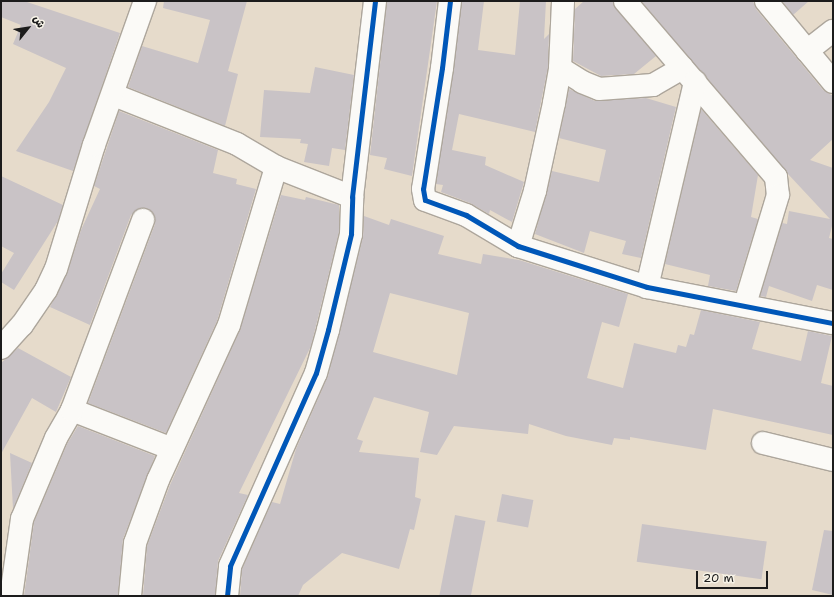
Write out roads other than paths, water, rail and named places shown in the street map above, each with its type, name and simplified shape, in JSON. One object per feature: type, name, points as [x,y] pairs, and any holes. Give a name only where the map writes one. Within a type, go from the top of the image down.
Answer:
[{"type":"street","points":[[1,348],[38,302],[56,269],[94,145],[114,95],[145,1]]},
{"type":"street","points":[[227,596],[230,566],[316,373],[351,234],[352,197],[376,1]]},
{"type":"street","points":[[450,1],[442,68],[423,194],[430,202],[466,215],[518,246],[646,287],[745,304],[833,323]]},
{"type":"street","points":[[518,246],[535,191],[560,68],[563,1]]},
{"type":"street","points":[[625,1],[776,177],[778,195],[745,304]]},
{"type":"street","points":[[766,1],[833,82]]},
{"type":"street","points":[[807,52],[833,31]]},
{"type":"street","points":[[560,68],[582,82],[599,88],[653,85],[689,75]]},
{"type":"street","points":[[646,287],[689,75]]},
{"type":"street","points":[[114,95],[237,144],[276,168],[352,197]]},
{"type":"street","points":[[130,596],[136,543],[172,448],[211,368],[229,325],[276,168]]},
{"type":"street","points":[[11,596],[22,518],[56,438],[72,410],[142,220]]},
{"type":"street","points":[[72,410],[172,448]]},
{"type":"street","points":[[763,443],[833,460]]}]
